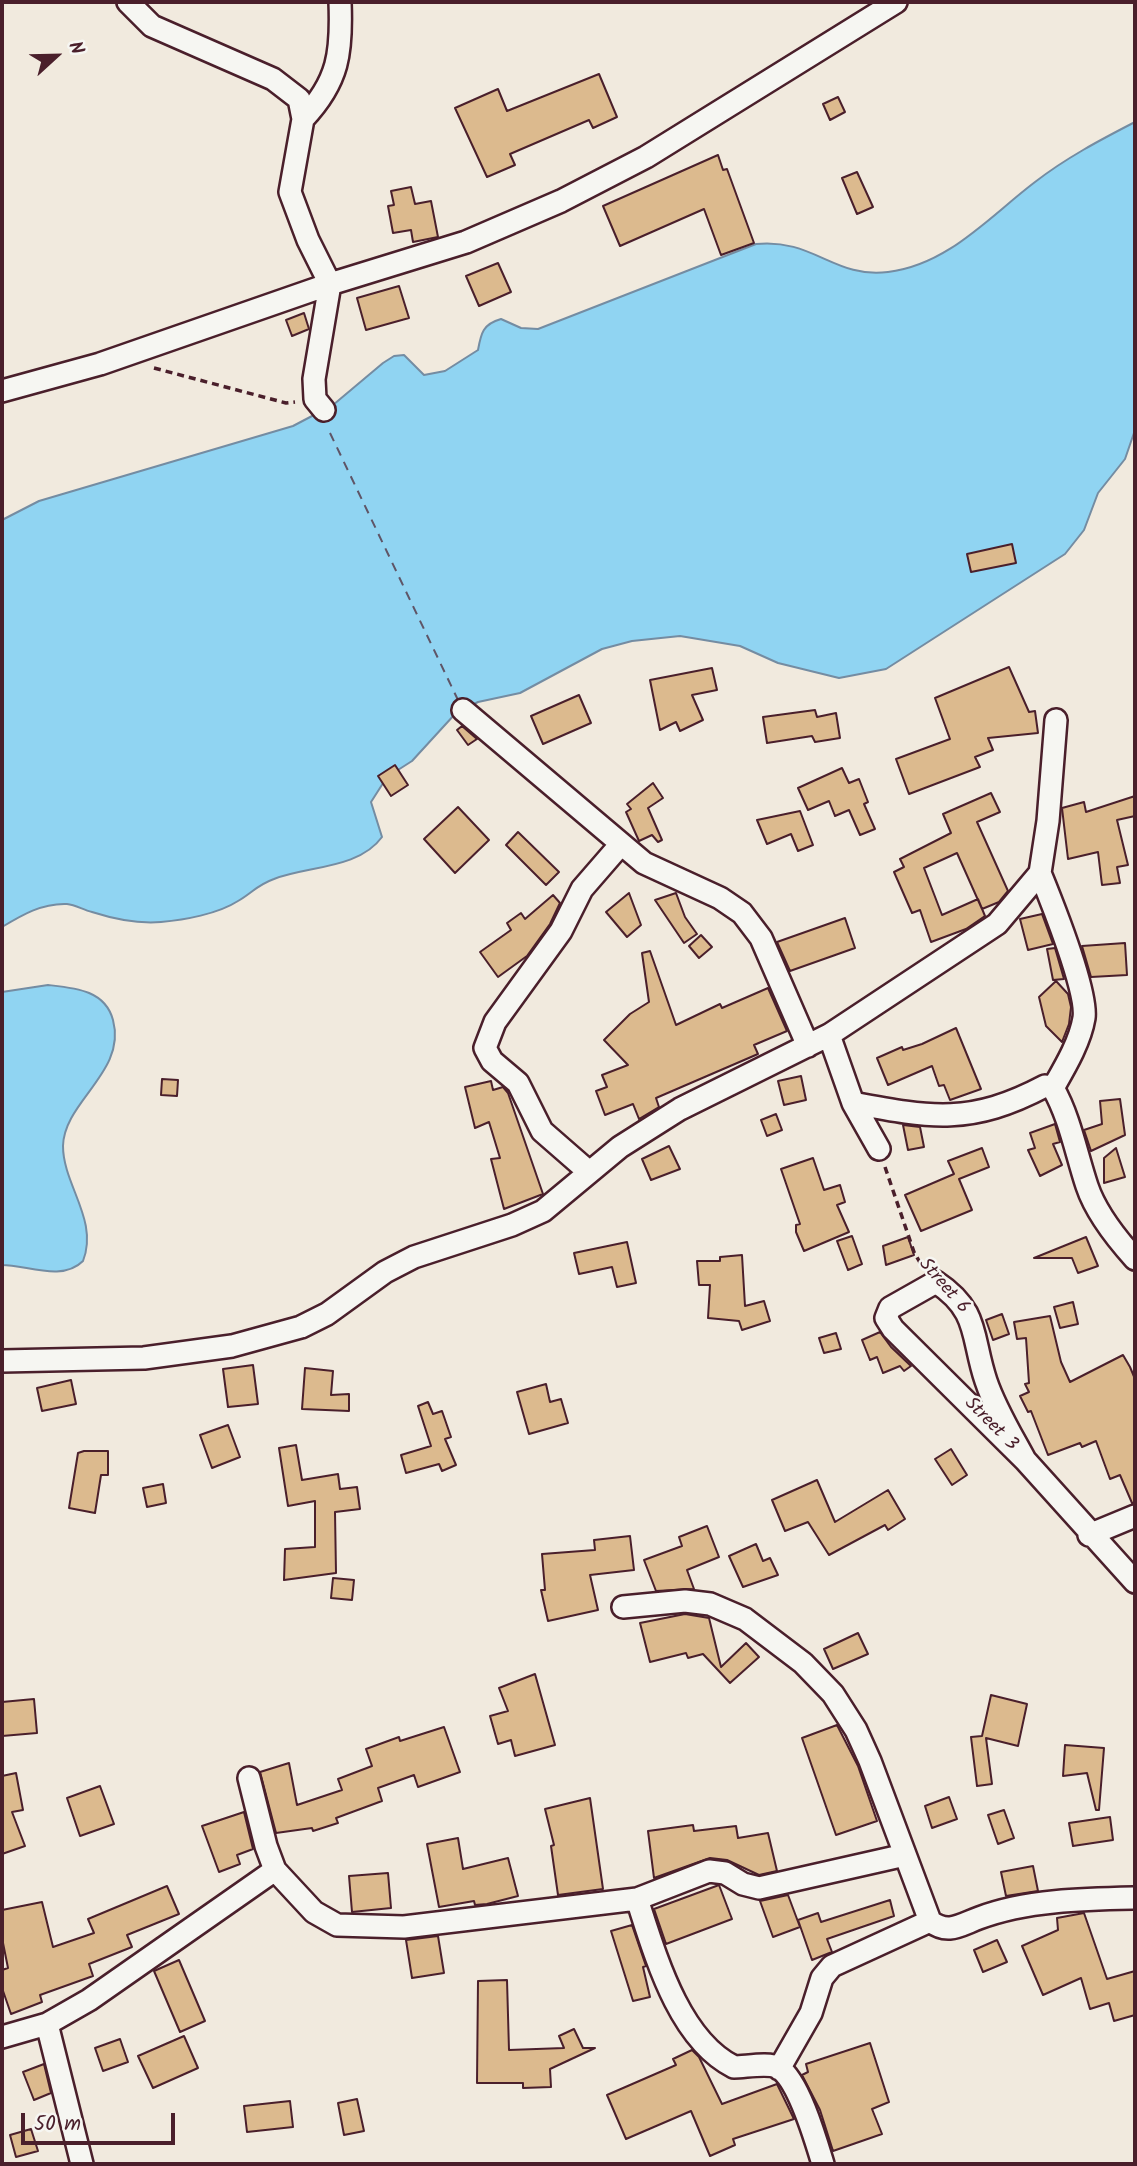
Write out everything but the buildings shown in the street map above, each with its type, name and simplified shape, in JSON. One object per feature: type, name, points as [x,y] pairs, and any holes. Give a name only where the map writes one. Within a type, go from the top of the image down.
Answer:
[{"type":"street","points":[[128,2],[152,26],[272,79],[299,99],[303,119],[290,192],[308,240],[330,284],[314,379],[320,405]]},
{"type":"street","points":[[303,119],[324,96],[339,59],[340,2]]},
{"type":"street","points":[[2,391],[122,356],[330,284],[466,242],[561,201],[646,157],[896,2]]},
{"type":"street","points":[[463,710],[643,863],[733,906],[752,923],[808,1046]]},
{"type":"street","points":[[1053,1087],[1068,1063],[1084,1017],[1073,967],[1040,873],[1048,821],[1056,720]]},
{"type":"street","points":[[589,1172],[542,1131],[518,1083],[492,1061],[485,1048],[495,1022],[561,931],[582,889],[621,844]]},
{"type":"street","points":[[2,1361],[144,1358],[232,1346],[301,1327],[327,1314],[385,1272],[414,1257],[512,1225],[543,1211],[621,1147],[680,1110],[829,1035],[900,991],[997,924],[1040,873]]},
{"type":"street","points":[[829,1035],[853,1102],[879,1149]]},
{"type":"street","points":[[853,1102],[919,1116],[958,1115],[992,1109],[1045,1086],[1053,1087]]},
{"type":"street","points":[[1053,1087],[1074,1139],[1087,1188],[1102,1217],[1135,1259]]},
{"type":"street","name":"Street 6","points":[[936,1282],[965,1307],[974,1324],[986,1382],[1025,1460]]},
{"type":"street","name":"Street 3","points":[[936,1282],[890,1308],[887,1312],[888,1323],[1025,1460],[1089,1535],[1135,1582]]},
{"type":"street","points":[[1089,1535],[1135,1516]]},
{"type":"street","points":[[623,1607],[685,1601],[710,1604],[745,1619],[803,1663],[833,1694],[856,1730],[930,1921],[943,1930],[952,1930],[983,1916],[1047,1904],[1091,1897],[1135,1898]]},
{"type":"street","points":[[249,1778],[266,1846],[275,1870],[314,1912],[337,1925],[404,1927],[637,1899],[709,1871],[725,1872],[743,1884],[759,1888],[905,1855]]},
{"type":"street","points":[[2,2037],[47,2024],[89,2000],[275,1870]]},
{"type":"street","points":[[637,1899],[659,1967],[695,2034],[734,2067],[779,2068],[787,2077],[810,2124],[823,2164]]},
{"type":"street","points":[[779,2068],[811,2013],[822,1978],[832,1966],[930,1921]]},
{"type":"street","points":[[47,2024],[82,2164]]},
{"type":"path","points":[[122,356],[167,373],[249,391],[286,403],[320,405]]},
{"type":"path","name":"Street 6","points":[[879,1149],[914,1252],[936,1282]]},
{"type":"water","points":[[1135,122],[1135,430],[1125,459],[1098,493],[1084,530],[1065,554],[886,669],[839,678],[778,663],[740,646],[680,636],[632,641],[602,649],[520,693],[478,702],[455,714],[412,761],[387,777],[371,802],[382,837],[360,855],[332,865],[274,879],[230,906],[190,918],[135,922],[58,904],[33,911],[2,927],[2,520],[39,501],[293,426],[333,405],[394,356],[404,355],[424,375],[445,371],[478,350],[484,330],[495,321],[501,319],[521,328],[538,329],[756,244],[793,247],[838,265],[869,273],[910,268],[930,260],[967,237],[1059,165]]},
{"type":"water","points":[[48,985],[88,992],[103,1002],[113,1020],[115,1038],[104,1071],[73,1115],[63,1146],[68,1175],[84,1217],[87,1246],[83,1261],[75,1267],[55,1271],[2,1265],[2,992]]},
{"type":"ferry route","points":[[330,433],[458,700]]}]
